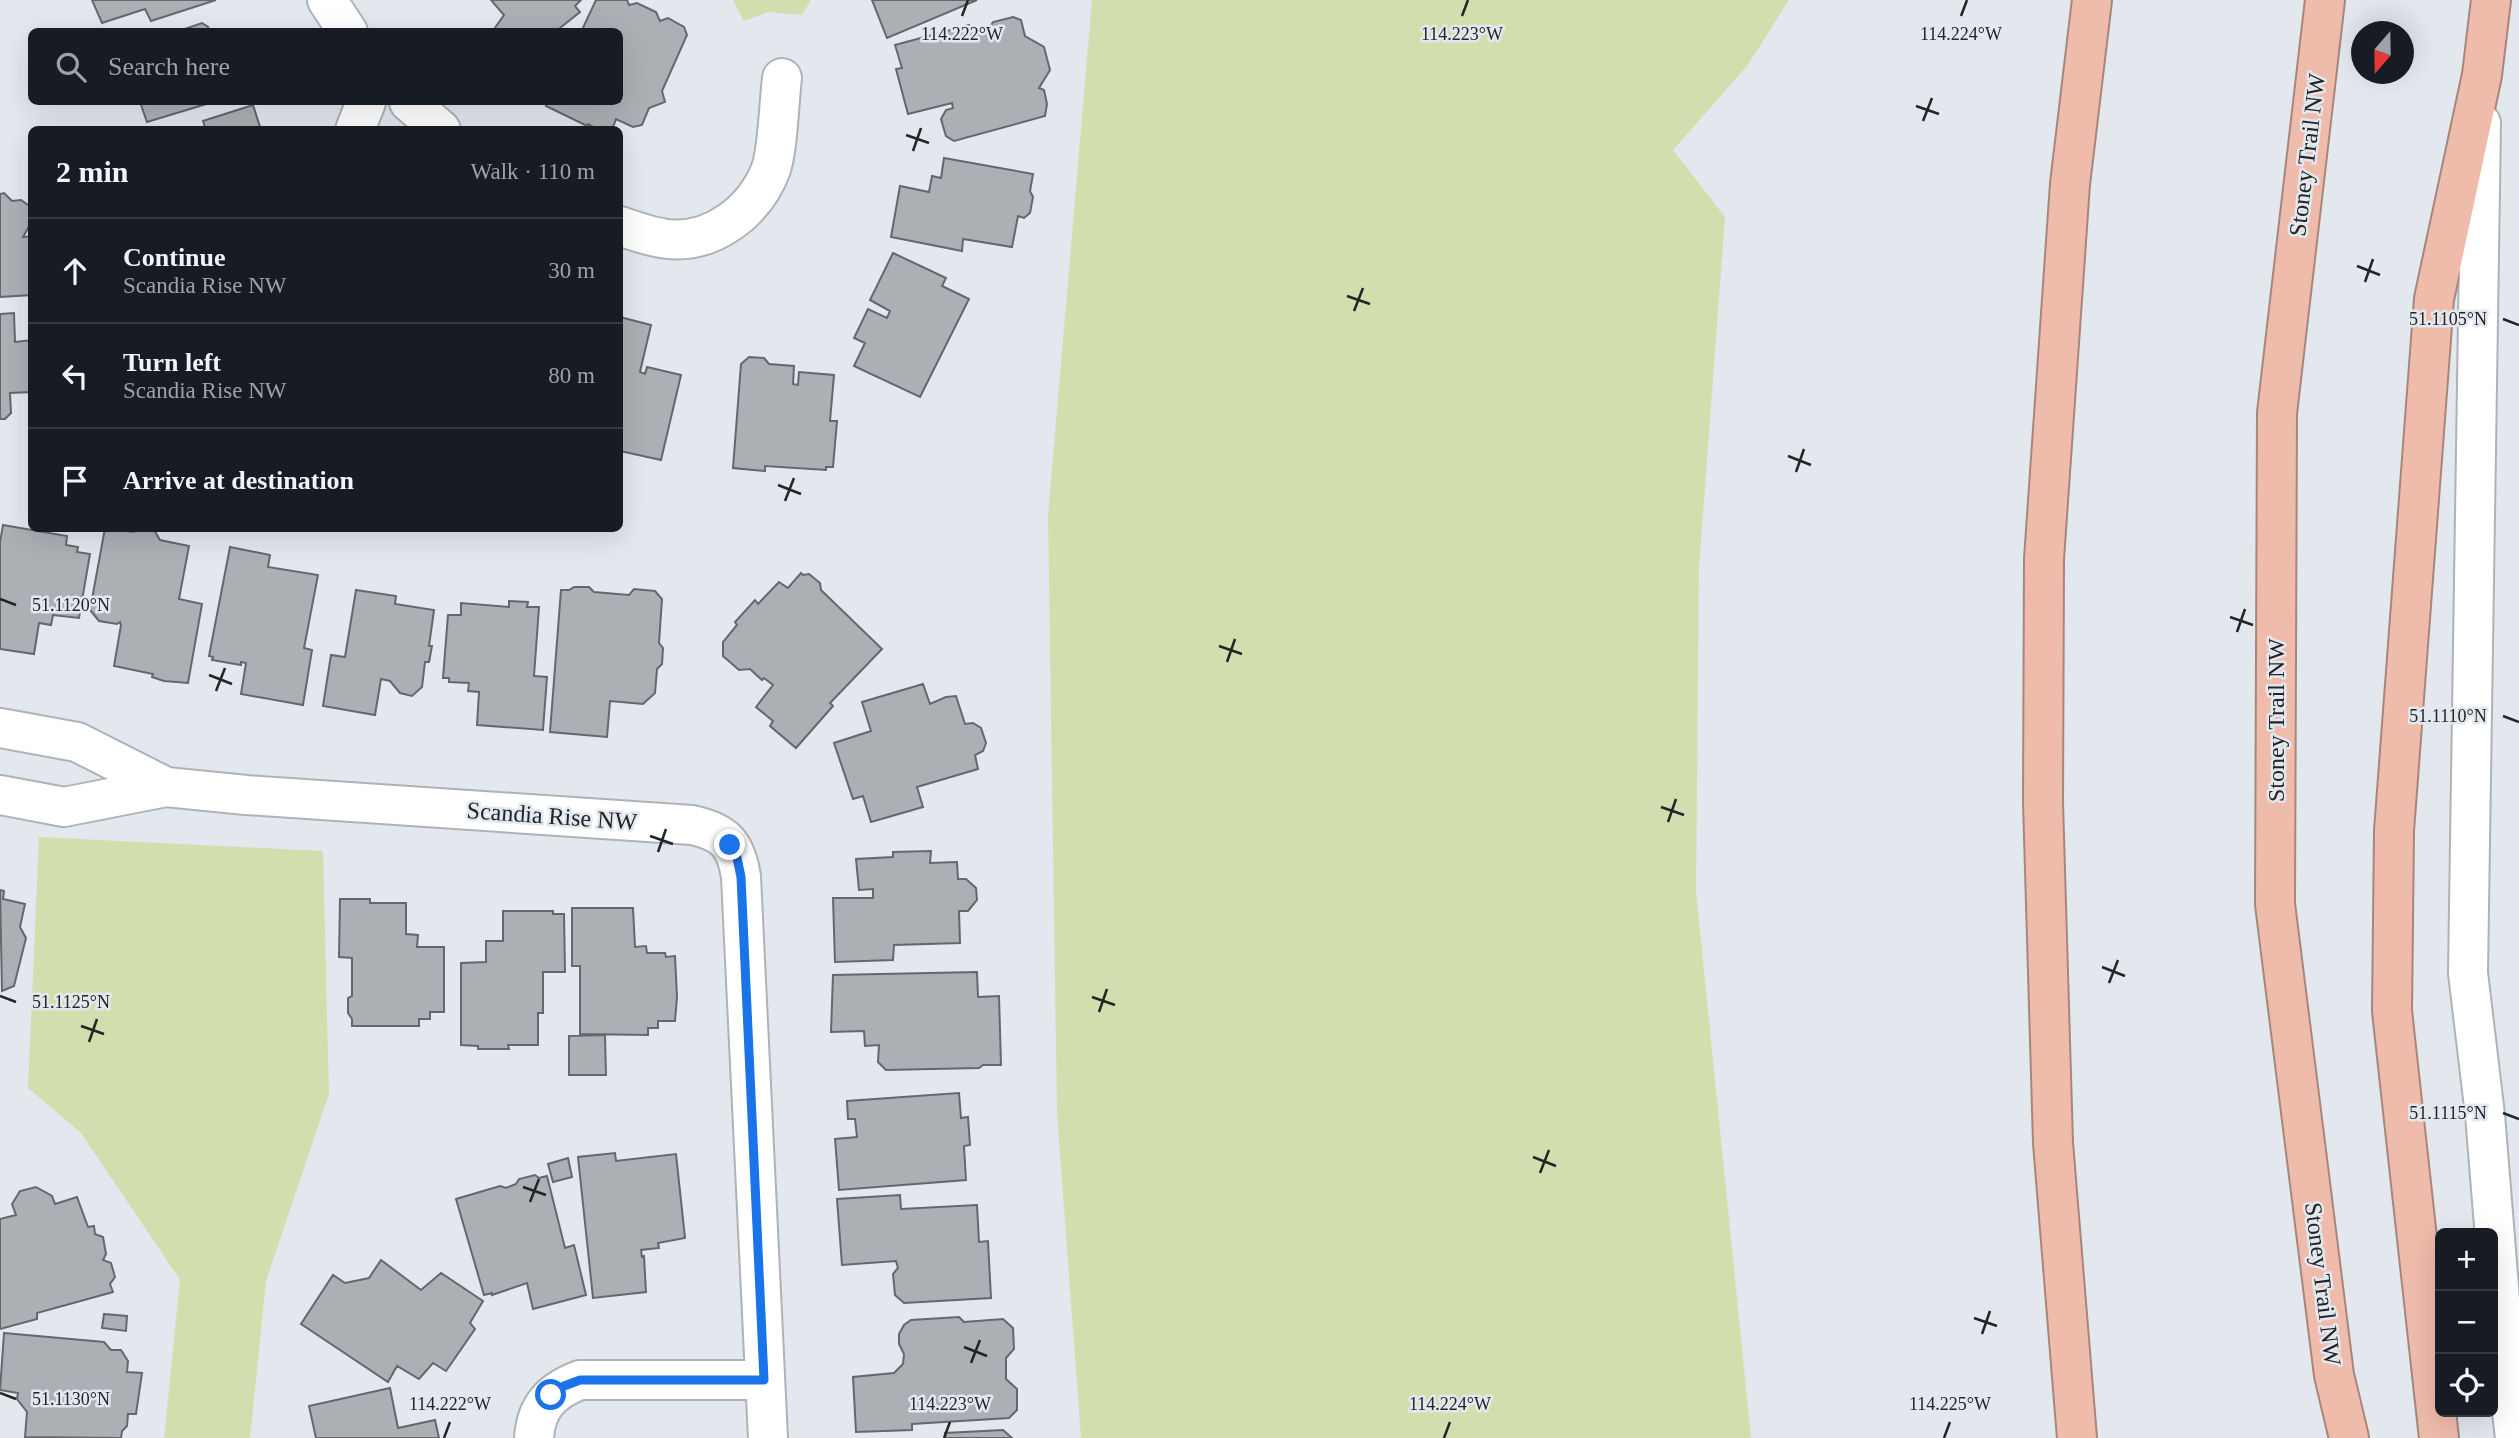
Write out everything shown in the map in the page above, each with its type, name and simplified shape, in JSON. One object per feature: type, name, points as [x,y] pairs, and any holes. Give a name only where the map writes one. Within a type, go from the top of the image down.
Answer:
[{"type":"highway","points":[[2077,1438],[2053,1143],[2043,802],[2044,572],[2070,184],[2092,0]]},
{"type":"highway","name":"Stoney Trail NW","points":[[2325,0],[2277,413],[2275,904],[2334,1375],[2348,1438]]},
{"type":"highway","points":[[2439,1438],[2392,1011],[2394,831],[2434,299],[2482,75],[2491,0]]},
{"type":"street","points":[[327,0],[345,28]]},
{"type":"street","points":[[2482,75],[2468,972],[2515,1438]]},
{"type":"street","points":[[623,227],[667,239],[695,238],[722,228],[742,213],[760,194],[772,166],[782,78]]},
{"type":"street","points":[[357,126],[365,105]]},
{"type":"street","points":[[413,105],[437,126]]},
{"type":"street","name":"Scandia Rise NW","points":[[0,729],[77,742],[166,787]]},
{"type":"street","name":"Scandia Rise NW","points":[[0,795],[64,807],[166,787],[246,795],[692,825],[716,831],[736,853],[741,877],[768,1438]]},
{"type":"street","points":[[534,1438],[535,1423],[541,1408],[551,1395],[580,1380],[764,1380]]},
{"type":"green space","points":[[733,0],[811,0],[802,15],[768,12],[744,21]]},
{"type":"green space","points":[[1092,0],[1789,0],[1747,66],[1673,150],[1725,217],[1699,568],[1696,891],[1751,1438],[1081,1438],[1057,1114],[1048,516]]},
{"type":"green space","points":[[39,837],[323,851],[329,1094],[266,1281],[250,1438],[164,1438],[180,1280],[81,1133],[28,1088]]},
{"type":"building","points":[[92,0],[216,0],[151,21],[145,9],[102,23]]},
{"type":"building","points":[[491,0],[581,0],[575,6],[580,12],[560,28],[495,28],[504,15]]},
{"type":"building","points":[[596,0],[627,0],[629,5],[637,3],[656,12],[660,21],[668,18],[684,27],[687,35],[662,91],[665,102],[649,108],[642,125],[633,127],[616,119],[613,126],[587,126],[546,106],[623,105],[623,28],[583,28]]},
{"type":"building","points":[[872,0],[977,0],[887,38]]},
{"type":"building","points":[[1013,17],[1021,20],[1025,36],[1044,47],[1050,70],[1039,88],[1044,90],[1047,104],[1045,116],[954,141],[946,136],[941,119],[946,110],[953,108],[952,103],[908,114],[896,69],[902,68],[895,45],[969,25],[970,31],[990,27],[993,22]]},
{"type":"building","points":[[202,23],[208,28],[188,28]]},
{"type":"building","points":[[141,105],[203,105],[147,122]]},
{"type":"building","points":[[253,105],[260,126],[205,126],[203,121]]},
{"type":"building","points":[[944,158],[1033,174],[1030,213],[1024,218],[1018,216],[1012,247],[963,239],[962,251],[891,237],[900,186],[929,192],[932,176],[941,178]]},
{"type":"building","points":[[4,193],[12,201],[21,200],[28,205],[28,228],[23,237],[28,236],[28,295],[0,297],[0,194]]},
{"type":"building","points":[[893,253],[946,278],[942,286],[969,299],[920,397],[854,366],[865,343],[854,338],[868,309],[887,318],[890,311],[870,300]]},
{"type":"building","points":[[14,313],[15,342],[28,340],[28,392],[10,393],[11,413],[5,419],[0,419],[0,314]]},
{"type":"building","points":[[623,318],[651,325],[640,372],[645,374],[647,367],[681,375],[661,460],[623,452]]},
{"type":"building","points":[[749,357],[764,358],[769,364],[794,366],[793,384],[798,385],[799,372],[834,375],[830,421],[837,421],[833,467],[826,467],[826,470],[765,466],[765,471],[733,468],[741,364]]},
{"type":"building","points":[[3,525],[28,529],[28,532],[67,536],[66,545],[78,547],[77,552],[90,554],[79,618],[53,615],[51,625],[39,623],[34,654],[0,649],[0,542]]},
{"type":"building","points":[[104,532],[155,532],[160,540],[189,546],[179,599],[202,604],[188,683],[164,681],[152,677],[153,674],[114,666],[120,622],[117,624],[99,621],[90,610]]},
{"type":"building","points":[[230,547],[270,555],[268,567],[318,575],[304,648],[312,650],[303,705],[241,694],[246,663],[241,662],[241,665],[212,660],[213,657],[209,656]]},
{"type":"building","points":[[801,573],[809,574],[820,583],[821,590],[882,649],[830,703],[833,706],[796,748],[770,726],[773,721],[756,707],[773,685],[764,678],[762,680],[750,669],[739,670],[723,656],[723,642],[737,625],[735,622],[755,600],[758,604],[779,582],[788,588]]},
{"type":"building","points":[[589,587],[594,592],[629,595],[634,589],[655,591],[662,599],[659,643],[663,648],[662,664],[657,669],[655,693],[643,704],[610,701],[607,737],[550,732],[561,590]]},
{"type":"building","points":[[356,590],[396,596],[395,604],[434,610],[429,646],[432,646],[429,662],[425,662],[422,687],[412,696],[400,693],[390,681],[381,679],[375,715],[323,706],[331,655],[345,657]]},
{"type":"building","points":[[509,601],[528,602],[527,607],[539,607],[534,676],[547,677],[543,730],[477,725],[479,692],[468,691],[469,683],[449,682],[449,678],[443,678],[448,615],[461,615],[461,603],[509,607]]},
{"type":"building","points":[[923,684],[930,704],[956,696],[965,724],[973,723],[981,728],[986,743],[983,751],[975,755],[978,769],[917,787],[923,807],[871,822],[863,796],[853,799],[834,743],[871,731],[862,702]]},
{"type":"building","points":[[931,851],[930,863],[957,862],[958,879],[966,879],[976,888],[977,900],[968,911],[959,911],[960,943],[894,945],[893,960],[835,962],[833,898],[873,898],[873,889],[859,890],[856,859],[893,857],[893,852]]},
{"type":"building","points":[[0,890],[4,891],[3,899],[25,904],[20,927],[26,938],[14,986],[2,991]]},
{"type":"building","points":[[340,899],[370,899],[370,903],[406,903],[406,934],[418,935],[417,947],[444,947],[444,1012],[430,1012],[430,1019],[419,1019],[419,1026],[352,1026],[348,1013],[348,998],[352,996],[352,958],[339,957]]},
{"type":"building","points":[[572,908],[633,908],[635,947],[646,946],[647,953],[675,956],[675,1021],[658,1021],[658,1028],[648,1028],[648,1035],[580,1034],[580,966],[572,966]]},
{"type":"building","points":[[503,911],[553,911],[553,914],[564,914],[565,972],[543,972],[543,1013],[538,1013],[538,1045],[478,1049],[478,1046],[461,1045],[461,963],[486,962],[486,941],[503,941]]},
{"type":"building","points":[[977,972],[978,997],[999,996],[1001,1065],[886,1070],[878,1062],[879,1045],[865,1046],[864,1031],[831,1032],[833,975]]},
{"type":"building","points":[[605,1035],[606,1075],[569,1075],[569,1036]]},
{"type":"building","points":[[959,1093],[961,1118],[968,1117],[970,1145],[964,1146],[966,1180],[839,1190],[835,1139],[857,1137],[855,1119],[848,1119],[847,1101]]},
{"type":"building","points":[[615,1153],[616,1161],[676,1154],[685,1238],[658,1243],[659,1248],[641,1250],[642,1257],[644,1256],[646,1292],[593,1298],[578,1157]]},
{"type":"building","points":[[568,1158],[572,1177],[553,1182],[548,1164]]},
{"type":"building","points":[[535,1175],[539,1178],[547,1176],[565,1248],[574,1245],[586,1295],[533,1309],[527,1283],[492,1295],[484,1295],[456,1199],[500,1186],[506,1188],[516,1184],[519,1179]]},
{"type":"building","points":[[36,1187],[52,1196],[55,1204],[77,1197],[88,1227],[94,1226],[95,1234],[103,1237],[106,1254],[103,1260],[111,1263],[115,1277],[110,1284],[113,1292],[37,1313],[37,1319],[0,1329],[0,1219],[16,1215],[12,1204],[20,1191]]},
{"type":"building","points":[[900,1195],[901,1209],[977,1205],[979,1242],[988,1241],[991,1298],[904,1303],[895,1295],[893,1274],[898,1268],[896,1261],[842,1265],[837,1199]]},
{"type":"building","points":[[381,1260],[421,1290],[441,1273],[483,1301],[470,1323],[475,1329],[446,1371],[433,1363],[419,1379],[397,1366],[388,1382],[301,1324],[333,1275],[345,1283],[369,1278]]},
{"type":"building","points":[[104,1314],[127,1316],[126,1331],[102,1328]]},
{"type":"building","points":[[959,1317],[964,1322],[1003,1319],[1013,1328],[1014,1349],[1006,1358],[1006,1379],[1017,1389],[1017,1410],[1009,1418],[912,1424],[912,1430],[856,1432],[853,1377],[894,1373],[903,1364],[904,1354],[899,1344],[899,1334],[911,1320]]},
{"type":"building","points":[[4,1333],[104,1342],[111,1350],[121,1350],[128,1361],[127,1372],[142,1373],[136,1414],[128,1414],[127,1426],[122,1431],[121,1438],[25,1437],[27,1412],[17,1399],[18,1393],[0,1390]]},
{"type":"building","points":[[390,1388],[398,1428],[435,1420],[439,1438],[316,1438],[309,1406]]},
{"type":"building","points":[[1003,1430],[1012,1438],[946,1438],[945,1433]]},
{"type":"route","points":[[551,1395],[580,1380],[764,1380],[741,877],[736,853],[730,845]]}]
